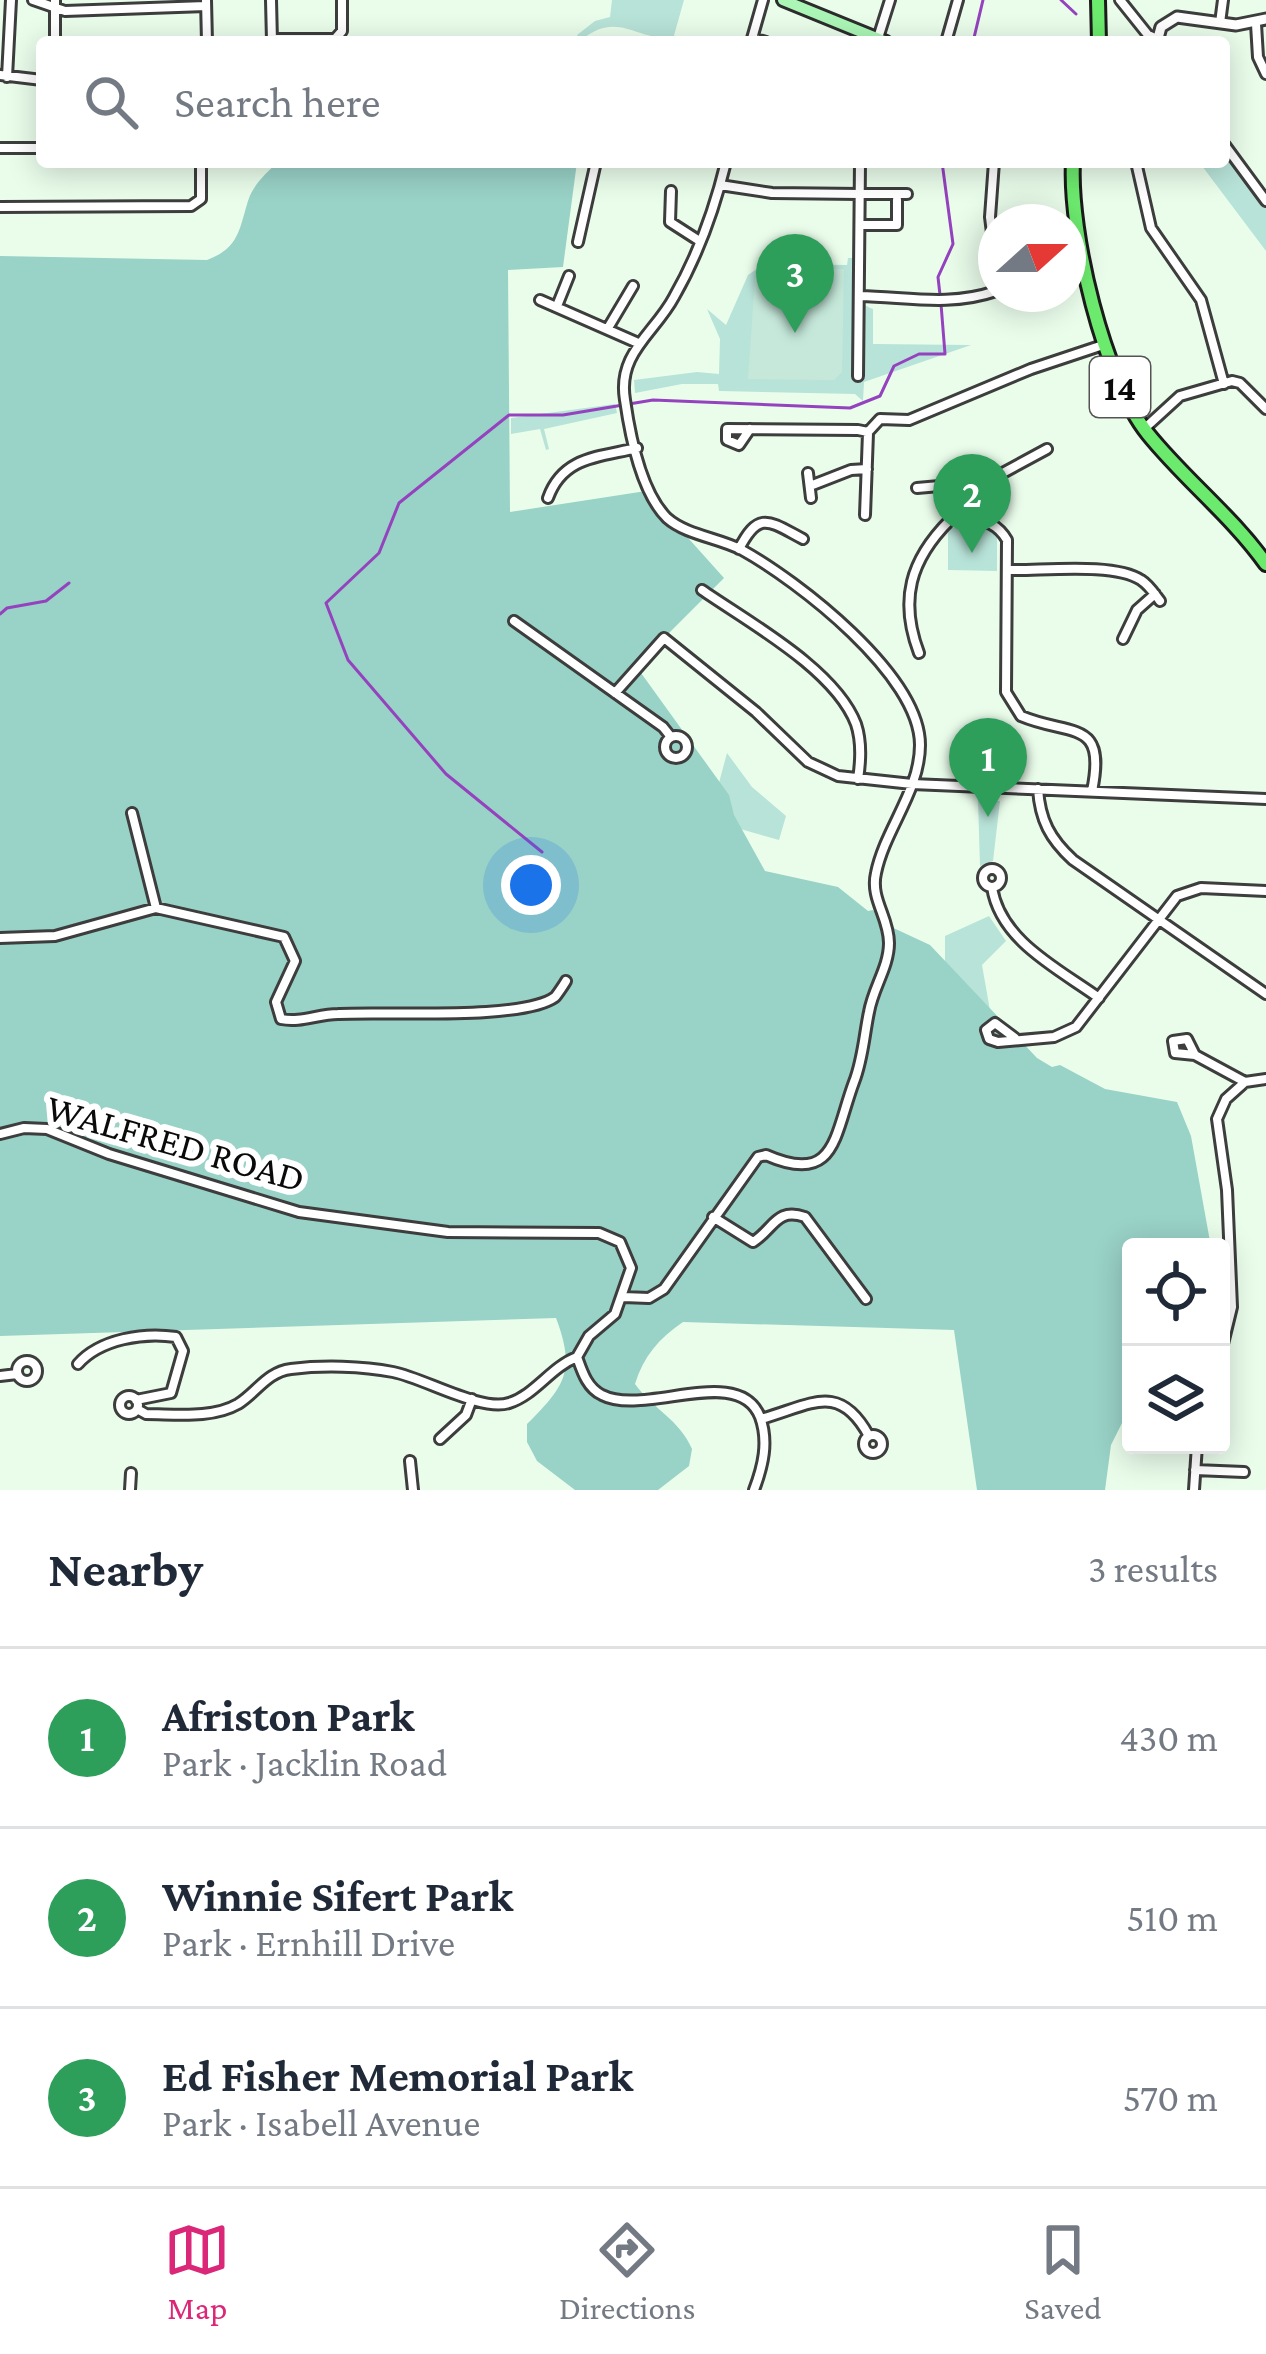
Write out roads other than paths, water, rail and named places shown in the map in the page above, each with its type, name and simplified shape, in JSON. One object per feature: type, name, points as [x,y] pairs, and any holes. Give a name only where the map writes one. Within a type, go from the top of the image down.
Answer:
[{"type":"main road","points":[[783,0],[868,36]]},
{"type":"main road","points":[[1098,0],[1099,36]]},
{"type":"main road","name":"14","points":[[1073,168],[1078,228],[1124,399],[1144,429],[1240,528],[1266,564]]},
{"type":"street","points":[[11,0],[4,76],[36,79]]},
{"type":"street","points":[[33,0],[55,5],[206,3],[207,36]]},
{"type":"street","points":[[272,0],[272,36]]},
{"type":"street","points":[[338,36],[342,31],[342,0]]},
{"type":"street","points":[[753,36],[764,0]]},
{"type":"street","points":[[876,36],[890,0]]},
{"type":"street","points":[[948,36],[958,0]]},
{"type":"street","points":[[1120,0],[1150,36]]},
{"type":"street","points":[[1220,23],[1222,0]]},
{"type":"street","points":[[55,5],[55,36]]},
{"type":"street","points":[[1158,36],[1161,27],[1177,17],[1220,23],[1261,21],[1258,57],[1266,74]]},
{"type":"street","points":[[0,148],[36,148]]},
{"type":"street","points":[[1230,152],[1266,201]]},
{"type":"street","points":[[0,207],[174,208],[198,202],[201,168]]},
{"type":"street","points":[[578,242],[595,168]]},
{"type":"street","points":[[78,1364],[89,1352],[134,1337],[176,1337],[183,1351],[171,1393],[136,1404],[146,1414],[217,1412],[241,1402],[265,1379],[288,1369],[389,1371],[472,1399],[511,1403],[562,1363],[577,1357],[589,1336],[615,1314],[623,1297],[649,1298],[664,1289],[758,1157],[806,1167],[828,1154],[863,1060],[869,1009],[887,958],[887,925],[874,888],[876,868],[912,784],[920,737],[906,700],[853,633],[827,609],[739,549],[668,518],[647,484],[624,388],[629,361],[676,295],[724,168]]},
{"type":"street","points":[[859,376],[860,168]]},
{"type":"street","points":[[991,204],[994,168]]},
{"type":"street","points":[[1137,168],[1150,228],[1202,300],[1224,383]]},
{"type":"street","points":[[720,185],[772,193],[907,194]]},
{"type":"street","points":[[671,191],[670,221],[698,240]]},
{"type":"street","points":[[860,225],[897,225],[897,200]]},
{"type":"street","points":[[557,306],[569,276]]},
{"type":"street","points":[[608,328],[632,286]]},
{"type":"street","points":[[860,296],[904,297],[914,302],[978,297]]},
{"type":"street","points":[[540,300],[638,343]]},
{"type":"street","points":[[866,515],[868,432],[880,419],[909,420],[1106,344]]},
{"type":"street","points":[[1144,429],[1180,396],[1224,383],[1240,383],[1266,409]]},
{"type":"street","points":[[750,429],[868,432]]},
{"type":"street","points":[[548,498],[556,479],[574,464],[637,448]]},
{"type":"street","points":[[964,494],[1047,449]]},
{"type":"street","points":[[810,486],[850,470],[867,469]]},
{"type":"street","points":[[808,473],[811,498]]},
{"type":"street","points":[[917,488],[952,485],[964,494]]},
{"type":"street","points":[[964,494],[964,518]]},
{"type":"street","points":[[919,653],[909,622],[915,564],[946,523],[964,518],[1001,529],[1007,540],[1006,692],[1021,716],[1077,730],[1088,739],[1098,762],[1091,791]]},
{"type":"street","points":[[739,549],[758,522],[770,521],[803,539]]},
{"type":"street","points":[[1007,571],[1112,571],[1145,582],[1157,597],[1137,610],[1124,639]]},
{"type":"street","points":[[702,590],[802,660],[842,700],[861,742],[859,779]]},
{"type":"street","points":[[514,621],[671,737]]},
{"type":"street","points":[[615,693],[664,638],[757,712],[808,762],[838,776],[912,784],[1266,799]]},
{"type":"street","points":[[1038,789],[1040,814],[1054,842],[1073,860],[1266,994]]},
{"type":"street","points":[[131,813],[156,908]]},
{"type":"street","points":[[992,887],[997,908],[1014,934],[1099,998]]},
{"type":"street","points":[[1015,1038],[1054,1037],[1076,1027],[1177,896],[1189,890],[1266,890]]},
{"type":"street","points":[[0,938],[56,936],[156,908],[284,937],[295,961],[275,1002],[281,1019],[293,1022],[337,1013],[381,1016],[526,1008],[556,996],[566,981]]},
{"type":"street","points":[[1195,1054],[1245,1082]]},
{"type":"street","points":[[1222,1346],[1232,1307],[1227,1190],[1217,1119],[1226,1099],[1245,1082],[1266,1079]]},
{"type":"street","name":"WALFRED ROAD","points":[[0,1134],[46,1129],[109,1154],[299,1212],[448,1232],[599,1233],[620,1242],[631,1268],[623,1297]]},
{"type":"street","points":[[713,1217],[753,1243],[778,1216],[806,1217],[866,1299]]},
{"type":"street","points":[[577,1357],[586,1380],[600,1395],[617,1400],[718,1391],[739,1394],[753,1403],[761,1419],[764,1466],[754,1490]]},
{"type":"street","points":[[0,1376],[17,1374]]},
{"type":"street","points":[[440,1439],[463,1419],[472,1399]]},
{"type":"street","points":[[761,1419],[836,1402],[853,1410],[869,1436]]},
{"type":"street","points":[[1194,1490],[1196,1454]]},
{"type":"street","points":[[410,1460],[413,1490]]},
{"type":"street","points":[[1195,1470],[1244,1472]]},
{"type":"street","points":[[130,1490],[131,1472]]},
{"type":"waterway","points":[[974,36],[983,0]]},
{"type":"waterway","points":[[1061,0],[1076,14]]},
{"type":"waterway","points":[[940,295],[938,277],[953,244],[943,168]]},
{"type":"waterway","points":[[542,852],[446,774],[348,660],[326,603],[379,553],[399,503],[509,415],[563,415],[653,400],[850,408],[880,396],[894,366],[919,354],[945,354],[941,304]]},
{"type":"waterway","points":[[0,614],[7,608],[46,601],[69,583]]},
{"type":"place","name":"Ed Fisher Memorial Park","points":[[795,333]]},
{"type":"place","name":"Winnie Sifert Park","points":[[972,553]]},
{"type":"place","name":"Afriston Park","points":[[988,817]]}]
